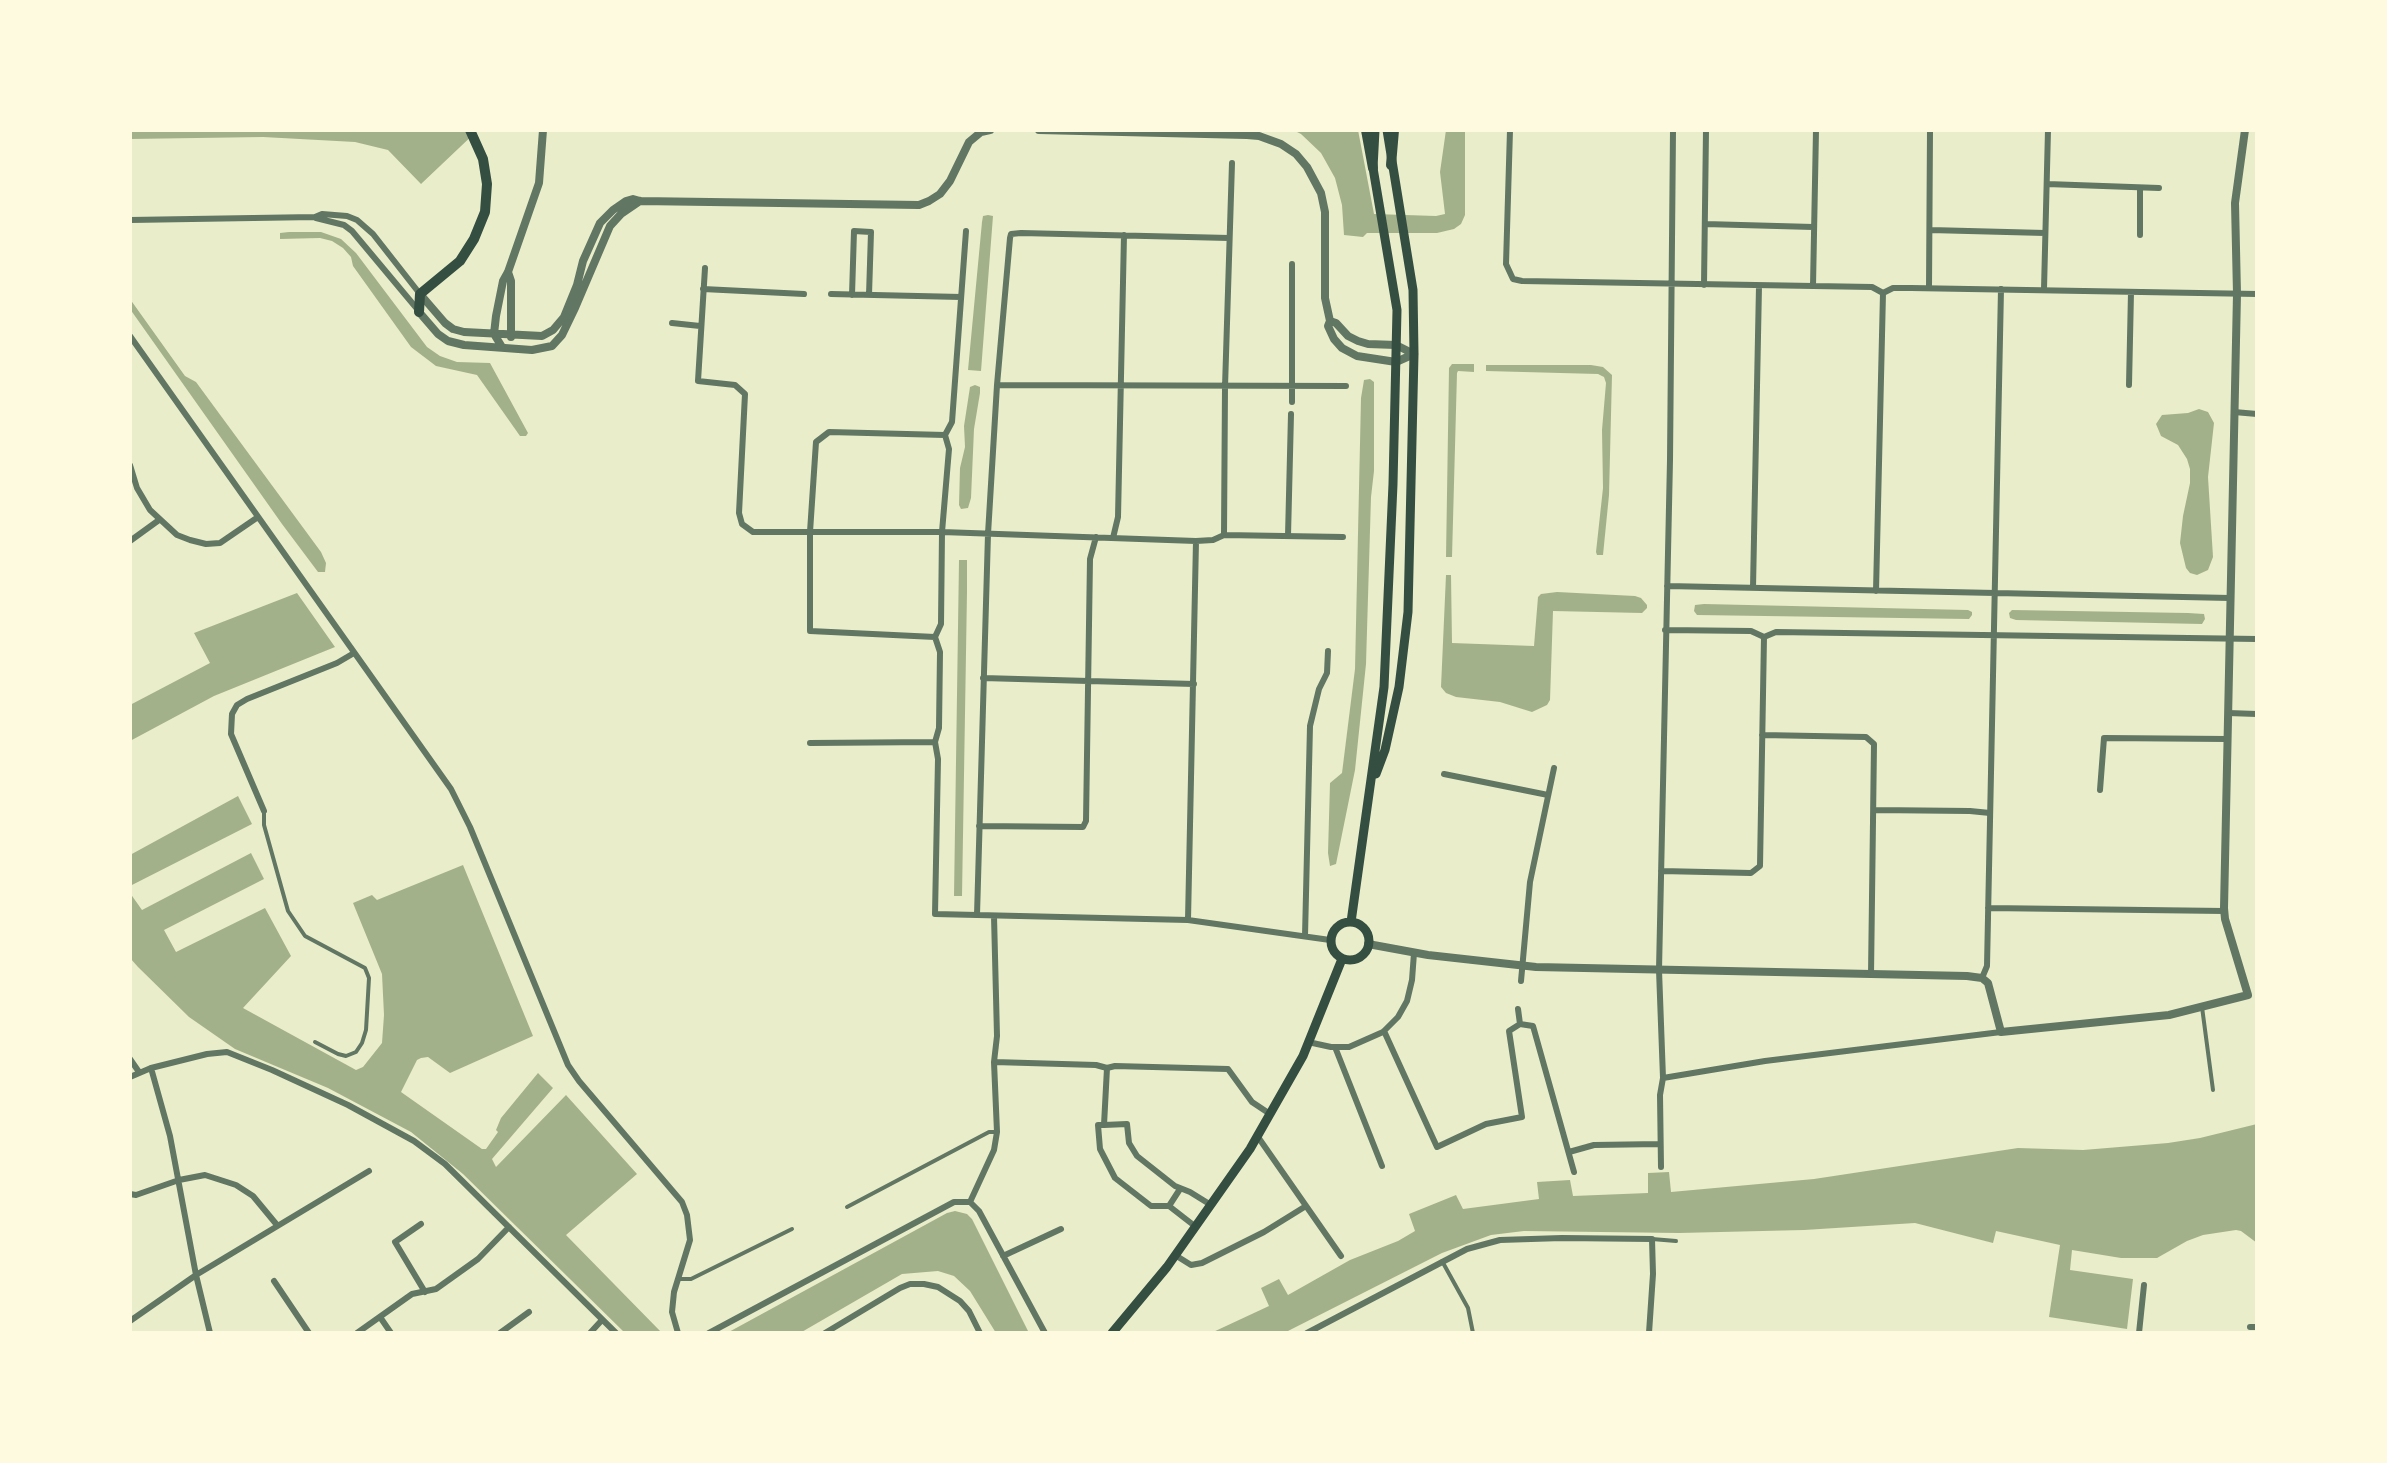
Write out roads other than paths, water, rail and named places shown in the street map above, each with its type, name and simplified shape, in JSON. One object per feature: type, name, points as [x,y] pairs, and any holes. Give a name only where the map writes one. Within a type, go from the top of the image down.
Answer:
[{"type":"highway","points":[[1366,130],[1373,168]]},
{"type":"highway","points":[[1391,130],[1391,165]]},
{"type":"highway","points":[[419,312],[420,294],[460,261],[485,212],[487,184],[483,159],[473,135]]},
{"type":"main road","points":[[1351,922],[1384,687],[1396,362],[1397,310],[1373,168],[1374,130]]},
{"type":"main road","points":[[1371,786],[1385,750],[1400,687],[1408,612],[1412,290],[1391,165]]},
{"type":"main road","points":[[1351,922],[1364,929],[1368,944],[1359,958],[1342,959],[1332,950],[1330,940],[1336,928],[1351,922]]},
{"type":"main road","points":[[1112,1333],[1196,1227],[1258,1137],[1308,1042],[1342,959]]},
{"type":"street","points":[[502,347],[494,334],[503,281],[540,183],[543,130]]},
{"type":"street","points":[[315,218],[337,214],[357,220],[453,328],[539,337],[564,317],[600,223],[622,204],[633,199],[918,204],[943,191],[969,142],[990,130]]},
{"type":"street","points":[[1039,130],[1247,135],[1288,149],[1312,174],[1324,203],[1325,298],[1331,335],[1347,351],[1369,359],[1396,362],[1414,354]]},
{"type":"street","points":[[1510,130],[1506,264],[1513,279],[1872,287],[1883,293]]},
{"type":"street","points":[[1661,1168],[1660,871],[1672,130]]},
{"type":"street","points":[[1704,284],[1706,130]]},
{"type":"street","points":[[1813,286],[1816,130]]},
{"type":"street","points":[[1928,288],[1930,130]]},
{"type":"street","points":[[2044,289],[2048,130]]},
{"type":"street","points":[[1663,1078],[1765,1061],[2169,1015],[2252,993],[2224,911],[2237,294],[2235,203],[2244,132]]},
{"type":"street","points":[[1224,535],[1232,163]]},
{"type":"street","points":[[2047,184],[2159,188]]},
{"type":"street","points":[[2140,188],[2140,235]]},
{"type":"street","points":[[130,220],[315,218],[344,226],[448,341],[540,349],[552,346],[560,338],[610,226],[640,201]]},
{"type":"street","points":[[1704,224],[1813,227]]},
{"type":"street","points":[[1930,230],[2045,233]]},
{"type":"street","points":[[966,231],[952,422],[945,435],[948,449],[941,624],[935,638],[940,652],[939,728],[935,742],[935,914],[1188,920],[1330,940]]},
{"type":"street","points":[[852,295],[854,232],[871,232],[869,296]]},
{"type":"street","points":[[978,915],[988,534],[1010,238],[1014,234],[1229,238]]},
{"type":"street","points":[[1113,538],[1118,516],[1124,235]]},
{"type":"street","points":[[1292,264],[1292,402]]},
{"type":"street","points":[[704,268],[698,381],[736,385],[744,394],[739,513],[742,524],[753,532],[942,532],[1196,541],[1224,535],[1343,537]]},
{"type":"street","points":[[502,347],[512,336],[508,272]]},
{"type":"street","points":[[1753,588],[1759,286]]},
{"type":"street","points":[[1883,293],[1893,288],[1928,288],[2257,294]]},
{"type":"street","points":[[703,289],[804,294]]},
{"type":"street","points":[[1982,978],[1987,966],[2001,289]]},
{"type":"street","points":[[2129,385],[2132,292]]},
{"type":"street","points":[[1876,591],[1883,293]]},
{"type":"street","points":[[830,294],[961,296]]},
{"type":"street","points":[[1330,321],[1362,343],[1396,345],[1414,354]]},
{"type":"street","points":[[672,323],[700,326]]},
{"type":"street","points":[[130,336],[451,788],[568,1064],[578,1081],[682,1202],[690,1240],[672,1312],[678,1333]]},
{"type":"street","points":[[997,385],[1346,386]]},
{"type":"street","points":[[2234,412],[2257,414]]},
{"type":"street","points":[[1288,536],[1292,414]]},
{"type":"street","points":[[935,638],[810,632],[810,532],[816,442],[829,432],[945,435]]},
{"type":"street","points":[[130,465],[143,500],[177,535],[206,544],[220,543],[258,517]]},
{"type":"street","points":[[131,537],[159,520]]},
{"type":"street","points":[[979,826],[1083,827],[1086,821],[1090,559],[1096,538]]},
{"type":"street","points":[[1188,920],[1196,541]]},
{"type":"street","points":[[1667,586],[2230,598]]},
{"type":"street","points":[[1665,630],[1751,631],[1764,637],[1776,632],[2257,639]]},
{"type":"street","points":[[1660,871],[1751,873],[1760,866],[1764,637]]},
{"type":"street","points":[[1305,936],[1310,726],[1327,673],[1328,651]]},
{"type":"street","points":[[264,811],[231,734],[232,714],[247,699],[354,653]]},
{"type":"street","points":[[983,678],[1194,684]]},
{"type":"street","points":[[2228,713],[2257,714]]},
{"type":"street","points":[[1762,735],[1866,737],[1874,744],[1870,975]]},
{"type":"street","points":[[2100,790],[2104,738],[2227,739]]},
{"type":"street","points":[[810,743],[935,742]]},
{"type":"street","points":[[1520,982],[1530,882],[1554,768]]},
{"type":"street","points":[[1444,774],[1548,795]]},
{"type":"street","points":[[1874,810],[1990,813]]},
{"type":"street","points":[[1988,908],[2224,911]]},
{"type":"street","points":[[970,1202],[994,1150],[997,1132],[994,916]]},
{"type":"street","points":[[1368,944],[1522,966],[1982,978],[1988,983],[2001,1032]]},
{"type":"street","points":[[1308,1042],[1335,1047],[1362,1043],[1384,1031],[1403,1009],[1410,993],[1414,953]]},
{"type":"street","points":[[1518,1009],[1520,1024]]},
{"type":"street","points":[[1384,1031],[1438,1146],[1486,1124],[1522,1117],[1509,1030],[1520,1024],[1533,1026],[1574,1172]]},
{"type":"street","points":[[1335,1047],[1382,1166]]},
{"type":"street","points":[[130,1076],[207,1054],[228,1052],[323,1092],[414,1141],[445,1164],[616,1333]]},
{"type":"street","points":[[130,1059],[140,1072]]},
{"type":"street","points":[[994,1062],[1228,1069],[1252,1102],[1270,1114]]},
{"type":"street","points":[[151,1068],[210,1333]]},
{"type":"street","points":[[1104,1124],[1107,1068]]},
{"type":"street","points":[[1196,1227],[1169,1206],[1151,1206],[1116,1178],[1100,1149],[1098,1125],[1127,1124],[1129,1143],[1137,1156],[1180,1189],[1211,1205]]},
{"type":"street","points":[[1258,1137],[1341,1256]]},
{"type":"street","points":[[1568,1152],[1594,1145],[1660,1144]]},
{"type":"street","points":[[130,1321],[196,1275],[369,1170]]},
{"type":"street","points":[[130,1194],[204,1176],[236,1185],[253,1196],[278,1224]]},
{"type":"street","points":[[1169,1206],[1180,1189]]},
{"type":"street","points":[[710,1333],[954,1202],[976,1206],[1045,1333]]},
{"type":"street","points":[[1175,1255],[1191,1265],[1200,1264],[1306,1206]]},
{"type":"street","points":[[421,1224],[394,1242],[425,1292]]},
{"type":"street","points":[[357,1333],[412,1294],[436,1289],[478,1259],[509,1227]]},
{"type":"street","points":[[1003,1256],[1061,1230]]},
{"type":"street","points":[[1307,1333],[1442,1261],[1500,1240],[1652,1239],[1649,1333]]},
{"type":"street","points":[[274,1281],[308,1333]]},
{"type":"street","points":[[825,1333],[910,1284],[938,1287],[960,1301],[980,1333]]},
{"type":"street","points":[[2139,1333],[2144,1285]]},
{"type":"street","points":[[500,1333],[529,1312]]},
{"type":"street","points":[[380,1317],[391,1333]]},
{"type":"street","points":[[590,1333],[602,1320]]},
{"type":"lane","points":[[264,811],[264,825],[288,911],[305,936],[364,968],[368,978],[366,1030],[356,1052],[346,1056],[315,1042]]},
{"type":"lane","points":[[2202,1006],[2213,1090]]},
{"type":"lane","points":[[847,1207],[989,1132],[997,1132]]},
{"type":"lane","points":[[678,1278],[691,1279],[792,1229]]},
{"type":"lane","points":[[1652,1239],[1676,1241]]},
{"type":"lane","points":[[1442,1261],[1468,1308],[1473,1333]]}]
